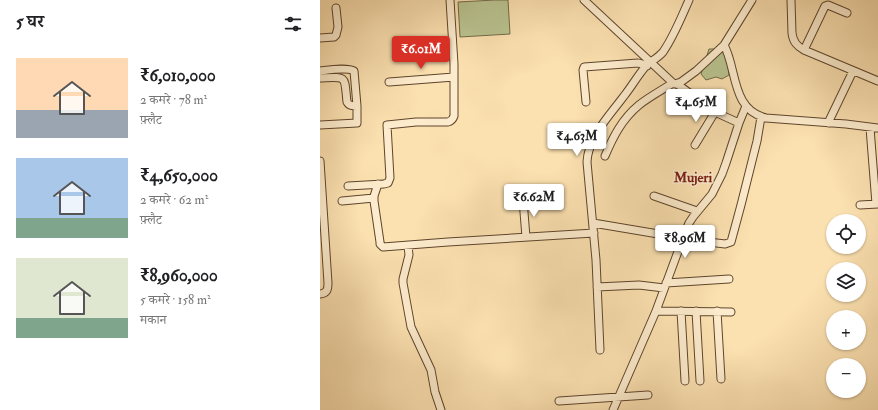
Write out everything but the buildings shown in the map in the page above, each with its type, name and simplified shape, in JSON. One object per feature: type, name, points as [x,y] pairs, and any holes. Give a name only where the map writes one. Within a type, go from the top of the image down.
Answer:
[{"type":"street","points":[[348,186],[378,184],[388,182],[390,179],[387,125],[416,122],[448,122],[452,120],[454,116],[454,64],[450,0]]},
{"type":"street","points":[[584,0],[648,64],[715,112],[739,123]]},
{"type":"street","points":[[600,350],[594,233],[587,162],[588,152],[598,132],[648,64],[658,57],[667,46],[689,0]]},
{"type":"street","points":[[605,156],[617,132],[628,116],[640,105],[687,78],[724,45],[752,0]]},
{"type":"street","points":[[791,0],[792,38],[797,46],[878,81]]},
{"type":"street","points":[[835,0],[836,9]]},
{"type":"street","points":[[804,50],[824,6],[828,5],[847,13]]},
{"type":"street","points":[[320,38],[334,37],[336,35],[338,28],[336,8]]},
{"type":"street","points":[[724,45],[735,83],[746,106],[761,117],[874,128],[877,204],[860,205]]},
{"type":"street","points":[[586,102],[584,67],[638,63],[648,64]]},
{"type":"street","points":[[320,71],[347,69],[354,71],[357,106],[357,123],[320,125]]},
{"type":"street","points":[[828,123],[853,71]]},
{"type":"street","points":[[389,82],[454,77]]},
{"type":"street","points":[[320,78],[343,78],[345,81],[348,104],[357,106]]},
{"type":"street","points":[[613,410],[656,311],[689,223],[712,194],[722,174],[746,106]]},
{"type":"street","points":[[695,145],[715,112]]},
{"type":"street","points":[[593,224],[700,241],[726,244],[731,242],[757,141],[761,117]]},
{"type":"street","points":[[320,161],[328,283],[326,293],[320,294]]},
{"type":"street","points":[[378,184],[374,198],[380,244],[386,248],[448,242],[594,233]]},
{"type":"street","points":[[654,196],[697,212]]},
{"type":"street","points":[[342,201],[374,198]]},
{"type":"street","points":[[523,200],[526,238]]},
{"type":"street","points":[[408,246],[409,255],[403,279],[410,322],[413,333],[430,370],[441,410]]},
{"type":"street","points":[[597,287],[665,285],[729,279]]},
{"type":"street","points":[[656,311],[731,312]]},
{"type":"street","points":[[681,311],[685,381]]},
{"type":"street","points":[[696,311],[700,380]]},
{"type":"street","points":[[717,312],[721,379]]},
{"type":"street","points":[[559,401],[648,395]]},
{"type":"green space","points":[[508,0],[510,34],[460,37],[458,2]]},
{"type":"green space","points":[[722,47],[727,58],[729,75],[722,79],[716,77],[706,80],[701,74],[709,49],[717,49]]},
{"type":"district","name":"Mujeri","points":[[693,177]]}]
